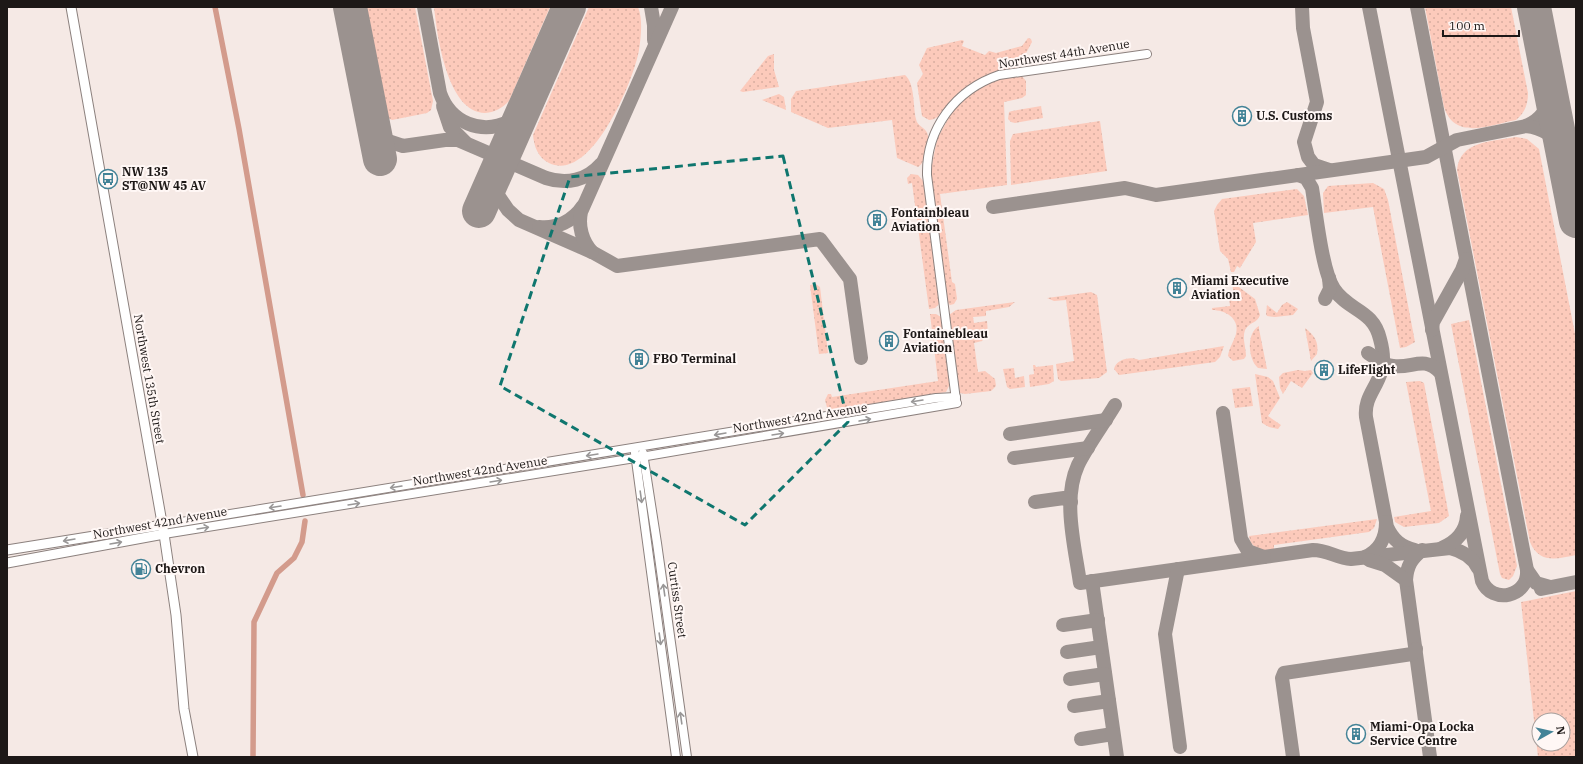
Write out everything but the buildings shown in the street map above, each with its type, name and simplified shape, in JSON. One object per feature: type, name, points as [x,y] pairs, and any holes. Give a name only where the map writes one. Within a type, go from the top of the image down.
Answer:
[{"type":"main road","name":"Northwest 135th Street","points":[[71,7],[163,529],[176,615],[184,709],[193,757]]},
{"type":"main road","name":"Northwest 42nd Avenue","points":[[7,550],[163,529]]},
{"type":"main road","name":"Northwest 42nd Avenue","points":[[7,563],[163,529]]},
{"type":"street","name":"Northwest 44th Avenue","points":[[956,400],[928,182],[929,151],[936,130],[946,113],[963,94],[974,86],[990,78],[1009,73],[1147,54]]},
{"type":"street","name":"Northwest 42nd Avenue","points":[[163,529],[314,500],[825,416],[936,398],[956,400]]},
{"type":"street","name":"Northwest 42nd Avenue","points":[[163,529],[315,510],[477,484],[826,426],[956,400]]},
{"type":"street","points":[[825,416],[826,426]]},
{"type":"street","name":"Curtiss Street","points":[[638,447],[676,757]]},
{"type":"street","name":"Curtiss Street","points":[[639,457],[657,543],[687,757]]},
{"type":"street","points":[[476,474],[477,484]]},
{"type":"street","points":[[314,500],[315,510]]},
{"type":"highlighted area","points":[[783,156],[848,422],[745,525],[500,386],[570,177]]},
{"type":"shaded area","points":[[362,7],[415,7],[433,101],[431,110],[427,113],[392,120],[384,116]]},
{"type":"shaded area","points":[[434,7],[550,7],[509,101],[501,108],[496,111],[485,113],[472,110],[461,100],[453,87],[441,53]]},
{"type":"shaded area","points":[[589,7],[638,7],[641,17],[639,50],[629,83],[608,126],[595,144],[580,158],[565,165],[549,163],[539,155],[534,143],[533,135]]},
{"type":"shaded area","points":[[1425,7],[1511,7],[1528,93],[1525,108],[1516,120],[1474,128],[1456,124],[1449,118],[1444,107]]},
{"type":"shaded area","points":[[1028,38],[1031,39],[1032,42],[1018,68],[986,77],[971,84],[955,97],[941,114],[933,119],[929,120],[922,116],[917,83],[923,74],[919,65],[927,48],[962,40],[964,41],[962,46],[985,55],[989,51],[996,53],[1022,46]]},
{"type":"shaded area","points":[[774,54],[774,70],[779,87],[743,92],[740,91],[768,56]]},
{"type":"shaded area","points":[[905,75],[911,84],[917,122],[926,131],[928,136],[925,158],[918,167],[897,158],[892,120],[828,128],[791,112],[791,99],[796,91]]},
{"type":"shaded area","points":[[1021,75],[1026,81],[1026,95],[1022,98],[1004,102],[1007,185],[940,194],[952,282],[955,284],[957,299],[954,304],[950,305],[947,302],[931,193],[931,170],[937,139],[953,110],[974,90],[1003,77]]},
{"type":"shaded area","points":[[779,94],[784,97],[786,110],[762,100]]},
{"type":"shaded area","points":[[1041,106],[1043,118],[1015,123],[1008,119],[1009,112]]},
{"type":"shaded area","points":[[1100,121],[1107,171],[1011,185],[1010,141],[1013,134]]},
{"type":"shaded area","points":[[1516,137],[1527,139],[1539,149],[1576,339],[1576,555],[1562,558],[1549,558],[1538,554],[1530,542],[1457,170],[1459,160],[1464,153],[1471,148],[1479,144]]},
{"type":"shaded area","points":[[911,174],[918,175],[924,182],[940,303],[935,308],[929,309],[912,183],[908,184],[907,178]]},
{"type":"shaded area","points":[[1373,183],[1384,189],[1388,200],[1415,342],[1406,347],[1400,348],[1373,207],[1324,213],[1323,193],[1328,186]]},
{"type":"shaded area","points":[[1297,189],[1304,196],[1308,215],[1253,223],[1256,242],[1240,268],[1237,266],[1234,272],[1231,272],[1228,259],[1220,251],[1214,211],[1217,205],[1222,199]]},
{"type":"shaded area","points":[[1232,282],[1255,299],[1260,315],[1257,320],[1249,325],[1245,330],[1244,340],[1246,356],[1244,359],[1233,361],[1228,356],[1237,328],[1234,319],[1226,313],[1212,310],[1212,308],[1230,306],[1229,298],[1234,297]]},
{"type":"shaded area","points":[[816,284],[820,287],[828,353],[819,354],[810,285]]},
{"type":"shaded area","points":[[1091,292],[1097,295],[1107,372],[1099,378],[1061,381],[1058,379],[1056,364],[1074,361],[1066,300],[1054,301],[1047,298]]},
{"type":"shaded area","points":[[1015,302],[1009,307],[986,311],[986,316],[973,317],[974,323],[987,321],[988,334],[982,341],[974,343],[978,372],[985,371],[995,379],[996,386],[991,391],[965,394],[960,393],[949,315],[956,310]]},
{"type":"shaded area","points":[[1287,302],[1298,309],[1293,315],[1275,317],[1267,316],[1267,305],[1277,313],[1282,305]]},
{"type":"shaded area","points":[[930,314],[936,314],[941,317],[950,384],[946,392],[828,411],[825,400],[828,394],[831,394],[832,397],[938,381]]},
{"type":"shaded area","points":[[1469,320],[1517,566],[1513,576],[1509,580],[1502,578],[1500,574],[1451,324]]},
{"type":"shaded area","points":[[1259,326],[1267,369],[1258,368],[1250,353],[1250,340],[1252,334]]},
{"type":"shaded area","points":[[1305,328],[1311,333],[1317,345],[1317,354],[1311,361]]},
{"type":"shaded area","points":[[1224,346],[1220,357],[1215,362],[1119,375],[1114,369],[1118,363],[1128,358],[1139,360]]},
{"type":"shaded area","points":[[1033,365],[1036,367],[1053,365],[1054,381],[1049,384],[1030,387],[1029,375],[1034,374]]},
{"type":"shaded area","points":[[1014,368],[1015,378],[1024,376],[1025,387],[1010,389],[1007,387],[1003,369]]},
{"type":"shaded area","points":[[1298,370],[1311,370],[1313,373],[1302,388],[1291,381],[1283,394],[1280,388],[1279,377],[1283,373]]},
{"type":"shaded area","points":[[1255,374],[1268,377],[1273,381],[1280,398],[1268,416],[1281,425],[1278,429],[1269,427],[1262,423]]},
{"type":"shaded area","points":[[1420,381],[1424,383],[1449,516],[1439,523],[1404,527],[1395,522],[1394,517],[1431,511],[1406,382]]},
{"type":"shaded area","points":[[1250,387],[1253,406],[1235,408],[1232,389]]},
{"type":"shaded area","points":[[1377,519],[1374,528],[1369,532],[1274,545],[1274,550],[1258,549],[1252,544],[1249,536]]},
{"type":"shaded area","points":[[1576,591],[1576,757],[1538,757],[1537,752],[1571,752],[1571,712],[1533,712],[1521,602]]},
{"type":"waterway","points":[[215,7],[239,129],[303,495]]},
{"type":"waterway","points":[[253,757],[254,622],[277,573],[294,558],[302,542],[305,521]]},
{"type":"taxiway","points":[[424,7],[440,93],[451,112],[468,124],[488,127],[510,121],[527,103]]},
{"type":"taxiway","points":[[651,7],[654,25],[654,40]]},
{"type":"taxiway","points":[[592,252],[583,238],[580,223],[581,212],[672,7]]},
{"type":"taxiway","points":[[1302,7],[1303,28],[1317,102],[1304,142],[1308,157],[1314,165],[1329,170]]},
{"type":"taxiway","points":[[1369,7],[1482,581],[1487,589],[1494,593],[1509,595],[1516,592],[1522,586],[1526,579],[1527,570]]},
{"type":"taxiway","points":[[1417,7],[1527,570],[1536,583],[1550,587]]},
{"type":"taxiway","points":[[1526,126],[1536,121],[1543,114],[1548,105],[1551,94]]},
{"type":"taxiway","points":[[443,106],[450,127],[465,142]]},
{"type":"taxiway","points":[[993,207],[1125,188],[1156,195],[1426,157],[1457,140],[1526,126],[1538,128],[1552,136],[1562,150]]},
{"type":"taxiway","points":[[376,137],[403,146],[445,140],[458,140],[546,178],[561,181],[576,180],[589,174],[601,164]]},
{"type":"taxiway","points":[[1298,175],[1306,178],[1312,188],[1326,269],[1334,289],[1346,302],[1366,316],[1377,329],[1382,347],[1383,364],[1379,378],[1367,404],[1366,417],[1387,527],[1392,536],[1398,542],[1415,550]]},
{"type":"taxiway","points":[[491,185],[508,210],[519,220],[592,252],[617,266],[820,239],[850,279],[861,358]]},
{"type":"taxiway","points":[[539,227],[552,227],[564,223],[574,216],[583,206]]},
{"type":"taxiway","points":[[1432,330],[1433,322],[1462,270],[1466,259]]},
{"type":"taxiway","points":[[1325,299],[1330,289],[1329,278]]},
{"type":"taxiway","points":[[1368,353],[1386,364],[1406,366],[1423,363],[1434,367],[1440,372]]},
{"type":"taxiway","points":[[1115,405],[1091,442],[1078,465],[1073,479],[1070,508],[1071,524],[1080,583],[1313,550],[1323,551],[1351,559],[1450,548],[1466,555],[1473,560],[1478,568]]},
{"type":"taxiway","points":[[1223,413],[1241,539],[1248,551],[1264,557]]},
{"type":"taxiway","points":[[1010,434],[1106,420]]},
{"type":"taxiway","points":[[1014,458],[1088,448]]},
{"type":"taxiway","points":[[1035,502],[1064,498],[1071,502]]},
{"type":"taxiway","points":[[1442,548],[1452,543],[1459,536],[1465,527],[1467,516]]},
{"type":"taxiway","points":[[1365,557],[1378,548],[1385,533],[1386,522]]},
{"type":"taxiway","points":[[1422,550],[1410,563],[1406,580],[1430,757]]},
{"type":"taxiway","points":[[1369,560],[1385,565],[1406,580]]},
{"type":"taxiway","points":[[1178,569],[1165,634],[1180,747]]},
{"type":"taxiway","points":[[1092,581],[1117,757]]},
{"type":"taxiway","points":[[1541,589],[1576,582]]},
{"type":"taxiway","points":[[1063,625],[1098,620]]},
{"type":"taxiway","points":[[1067,652],[1101,647]]},
{"type":"taxiway","points":[[1293,757],[1282,678],[1284,673],[1412,654],[1416,649]]},
{"type":"taxiway","points":[[1070,679],[1105,674]]},
{"type":"taxiway","points":[[1074,706],[1109,701]]},
{"type":"taxiway","points":[[1081,739],[1113,734]]},
{"type":"runway","points":[[350,7],[380,159]]},
{"type":"runway","points":[[479,211],[569,7]]},
{"type":"runway","points":[[1534,7],[1576,221]]},
{"type":"place","name":"U.S. Customs","points":[[1242,116]]},
{"type":"place","name":"NW 135 ST@NW 45 AV","points":[[108,179]]},
{"type":"place","name":"Fontainbleau Aviation","points":[[877,220]]},
{"type":"place","name":"Miami Executive Aviation","points":[[1177,288]]},
{"type":"place","name":"Fontainebleau Aviation","points":[[889,341]]},
{"type":"place","name":"FBO Terminal","points":[[639,359]]},
{"type":"place","name":"LifeFlight","points":[[1324,370]]},
{"type":"place","name":"Chevron","points":[[141,569]]},
{"type":"place","name":"Miami-Opa Locka Service Centre","points":[[1356,734]]}]
